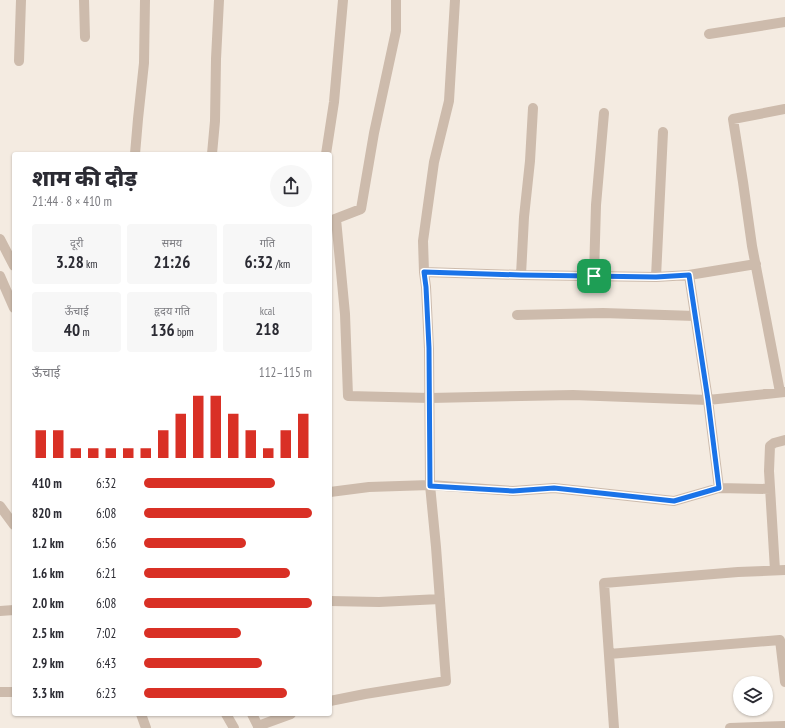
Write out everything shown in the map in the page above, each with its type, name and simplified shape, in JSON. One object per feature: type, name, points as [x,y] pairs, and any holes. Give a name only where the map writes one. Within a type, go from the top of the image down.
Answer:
[{"type":"street","points":[[19,61],[21,0]]},
{"type":"street","points":[[84,0],[86,37]]},
{"type":"street","points":[[135,152],[144,62],[145,0]]},
{"type":"street","points":[[212,152],[215,121],[219,0]]},
{"type":"street","points":[[326,152],[334,102],[343,0]]},
{"type":"street","points":[[396,0],[396,31],[374,133],[362,209],[333,220],[345,314],[348,396],[430,398],[573,395],[708,400],[783,392],[756,264],[733,119],[785,109]]},
{"type":"street","points":[[332,701],[446,681],[430,486],[429,348],[423,241],[434,162],[449,101],[455,0]]},
{"type":"street","points":[[709,34],[785,22]]},
{"type":"street","points":[[521,275],[533,108]]},
{"type":"street","points":[[594,276],[597,192],[604,113]]},
{"type":"street","points":[[656,277],[659,186],[663,132]]},
{"type":"street","points":[[0,239],[12,262]]},
{"type":"street","points":[[424,272],[656,277],[689,275],[756,264]]},
{"type":"street","points":[[689,275],[708,400],[719,488]]},
{"type":"street","points":[[0,276],[12,303]]},
{"type":"street","points":[[517,315],[603,313],[695,316]]},
{"type":"street","points":[[614,728],[604,583],[780,570],[769,471],[770,446],[774,443],[785,440]]},
{"type":"street","points":[[332,492],[369,487],[430,486],[513,491],[554,488],[674,501],[719,488],[770,489]]},
{"type":"street","points":[[0,506],[12,522]]},
{"type":"street","points":[[332,600],[380,602],[440,599]]},
{"type":"street","points":[[0,611],[12,610]]},
{"type":"street","points":[[609,654],[780,640],[785,682]]},
{"type":"street","points":[[0,692],[12,692]]},
{"type":"street","points":[[142,716],[146,728]]},
{"type":"street","points":[[227,716],[234,728]]},
{"type":"street","points":[[253,716],[259,727],[285,716]]},
{"type":"street","points":[[730,728],[785,726]]},
{"type":"route","points":[[424,272],[594,276],[656,277],[689,275],[708,400],[719,488],[674,501],[554,488],[513,491],[430,486],[429,348],[424,272]]}]
